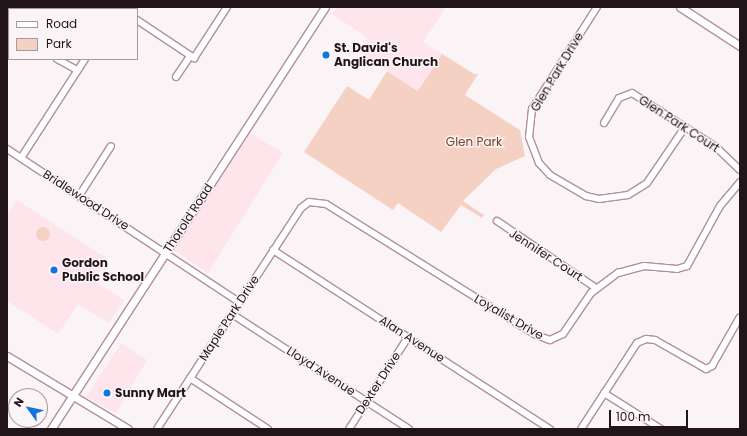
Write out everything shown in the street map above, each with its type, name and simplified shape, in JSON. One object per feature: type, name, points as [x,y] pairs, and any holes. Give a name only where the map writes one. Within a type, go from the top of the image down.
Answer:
[{"type":"street","points":[[138,21],[194,58],[227,7]]},
{"type":"street","name":"Thorold Road","points":[[51,429],[325,7]]},
{"type":"street","name":"Glen Park Drive","points":[[597,7],[532,109],[529,137],[539,163],[550,175],[586,196],[598,198],[628,195],[647,183],[685,127]]},
{"type":"street","points":[[680,7],[740,46]]},
{"type":"street","points":[[176,77],[190,56]]},
{"type":"street","points":[[59,60],[77,70]]},
{"type":"street","points":[[21,158],[84,60]]},
{"type":"street","name":"Glen Park Court","points":[[604,124],[619,98],[630,93],[721,151],[740,170]]},
{"type":"street","points":[[79,196],[111,146]]},
{"type":"street","name":"Bridlewood Drive","points":[[7,149],[165,253]]},
{"type":"street","name":"Loyalist Drive","points":[[301,208],[312,201],[326,204],[543,339],[554,339],[563,334],[596,288],[612,276],[631,268],[657,266],[678,269],[687,266],[720,206],[740,182]]},
{"type":"street","name":"Maple Park Drive","points":[[157,429],[301,208]]},
{"type":"street","name":"Jennifer Court","points":[[497,220],[596,288]]},
{"type":"street","name":"Alan Avenue","points":[[273,250],[550,429]]},
{"type":"street","points":[[165,253],[240,302]]},
{"type":"street","name":"Lloyd Avenue","points":[[232,314],[409,429]]},
{"type":"street","points":[[581,429],[635,346],[646,339],[658,341],[701,368],[709,368],[740,317]]},
{"type":"street","name":"Dexter Drive","points":[[349,429],[408,337]]},
{"type":"street","points":[[7,356],[128,429]]},
{"type":"street","points":[[190,378],[268,429]]},
{"type":"street","points":[[604,393],[661,429]]},
{"type":"shaded area","points":[[337,7],[446,7],[423,42],[475,75],[451,112],[359,52],[368,38],[332,14]]},
{"type":"shaded area","points":[[250,133],[283,153],[208,273],[174,250]]},
{"type":"shaded area","name":"Gordon Public School","points":[[17,200],[108,259],[94,281],[124,300],[109,323],[78,304],[58,334],[7,301],[7,215]]},
{"type":"shaded area","points":[[121,343],[147,360],[116,413],[86,397]]},
{"type":"green space","name":"Glen Park","points":[[442,54],[474,74],[478,74],[465,95],[520,130],[525,156],[496,169],[463,201],[484,215],[482,218],[461,205],[441,232],[398,203],[393,210],[304,152],[347,86],[369,100],[387,71],[418,91]]},
{"type":"green space","points":[[40,227],[46,227],[50,231],[50,237],[46,241],[40,241],[36,237],[36,231]]},
{"type":"place","name":"St. David's Anglican Church","points":[[326,55]]},
{"type":"place","name":"Gordon Public School","points":[[54,270]]},
{"type":"place","name":"Sunny Mart","points":[[107,393]]}]
